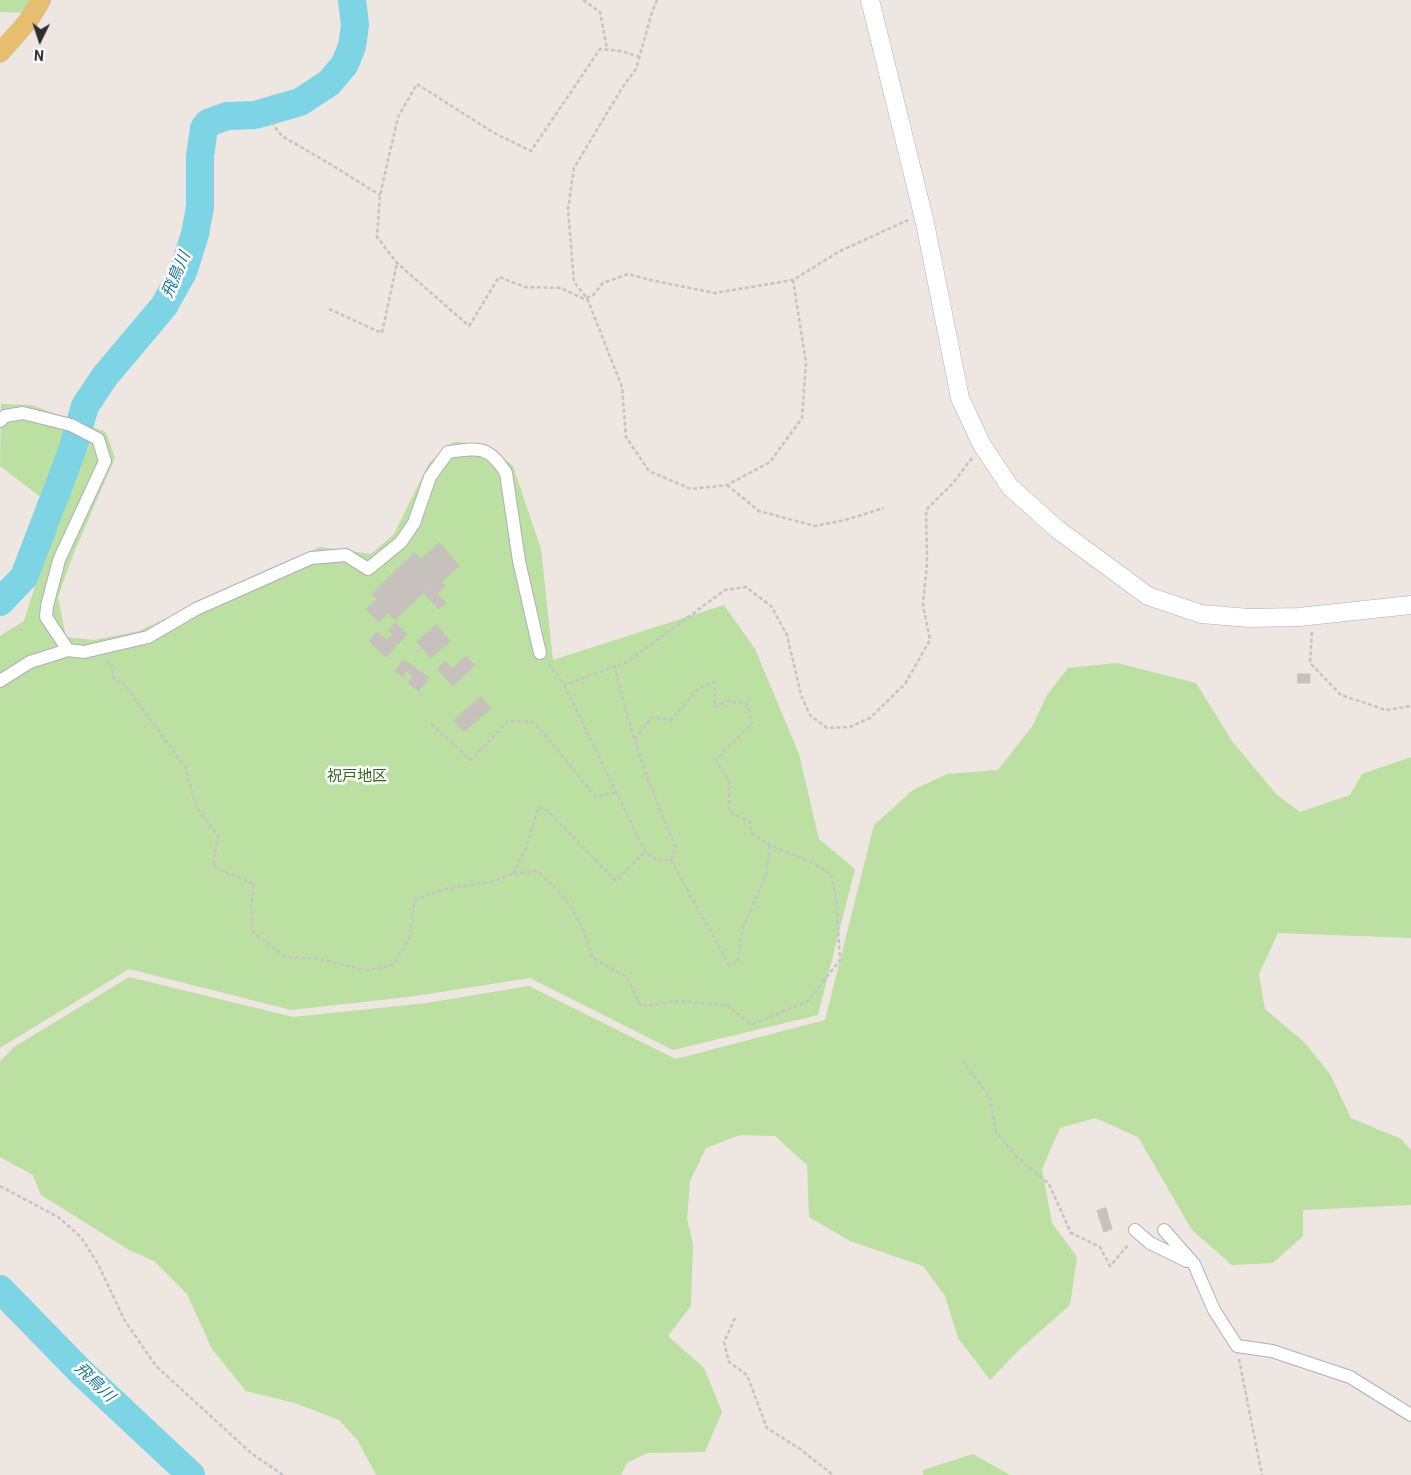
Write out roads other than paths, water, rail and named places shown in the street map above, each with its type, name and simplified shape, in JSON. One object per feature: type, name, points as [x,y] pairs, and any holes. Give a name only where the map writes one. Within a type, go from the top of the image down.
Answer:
[{"type":"main road","points":[[0,53],[29,20],[41,0]]},
{"type":"street","points":[[870,0],[923,214],[960,398],[982,445],[1010,487],[1057,529],[1148,596],[1201,614],[1249,618],[1313,616],[1411,605]]},
{"type":"street","points":[[0,422],[5,416],[23,413],[70,425],[98,439],[105,461],[59,560],[47,606],[46,617],[68,650]]},
{"type":"street","points":[[0,681],[30,662],[68,650],[84,652],[148,637],[196,609],[311,558],[346,555],[368,569],[401,542],[414,523],[430,477],[448,452],[473,449],[486,450],[506,473],[518,561],[540,653]]},
{"type":"street","points":[[1164,1230],[1194,1264],[1214,1310],[1237,1346],[1272,1351],[1350,1378],[1411,1416]]},
{"type":"street","points":[[1136,1232],[1150,1243],[1194,1264]]},
{"type":"waterway","name":"飛鳥川","points":[[0,602],[24,577],[72,451],[85,406],[105,376],[164,306],[183,272],[195,234],[200,207],[200,156],[204,128],[208,123],[227,116],[255,115],[300,102],[329,83],[345,64],[352,46],[355,25],[352,0]]},
{"type":"waterway","name":"飛鳥川","points":[[0,1289],[81,1372],[191,1475]]},
{"type":"park label","name":"祝戸地区","points":[[357,777]]}]
